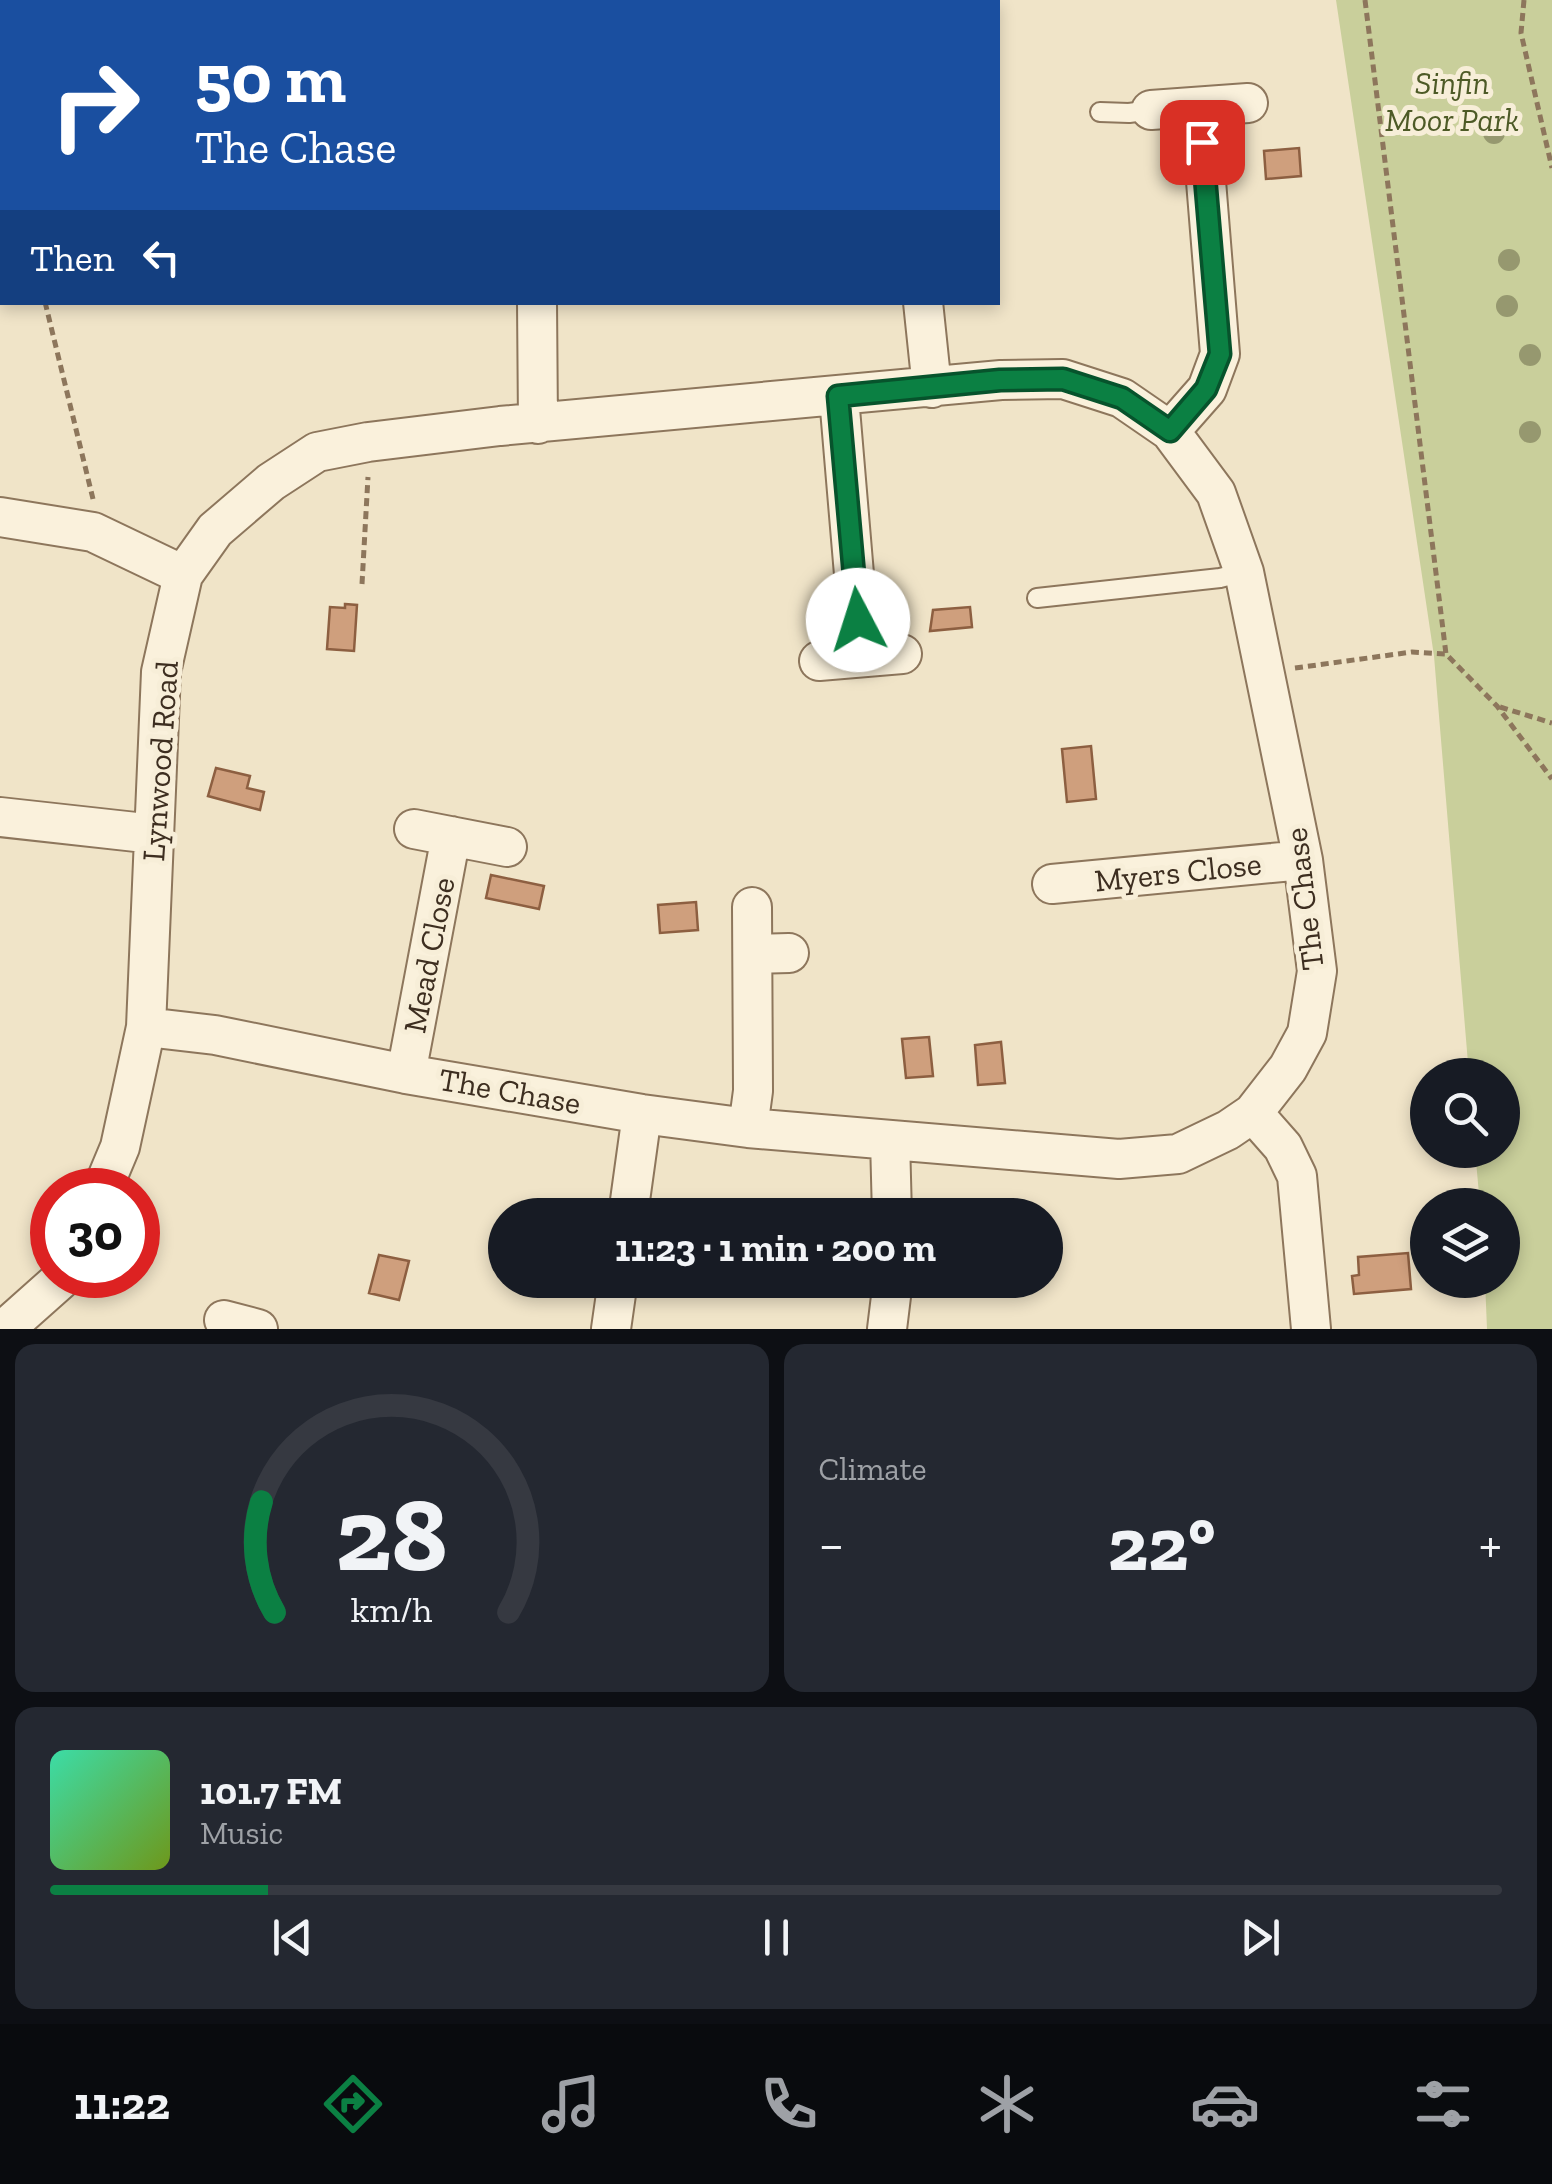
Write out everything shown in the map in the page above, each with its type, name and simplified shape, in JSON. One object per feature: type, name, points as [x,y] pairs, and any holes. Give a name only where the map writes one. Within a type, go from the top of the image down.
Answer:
[{"type":"street","points":[[1151,110],[1248,103]]},
{"type":"street","points":[[1170,431],[1206,389],[1220,354],[1200,107]]},
{"type":"street","points":[[536,305],[538,424]]},
{"type":"street","points":[[922,305],[932,388]]},
{"type":"street","name":"The Chase","points":[[146,1027],[216,1036],[406,1074],[642,1114],[748,1128],[1119,1159],[1178,1154],[1228,1130],[1253,1113],[1288,1068],[1307,1033],[1316,971],[1303,860],[1244,572],[1216,494],[1170,431],[1122,398],[1063,379],[1000,380],[500,426]]},
{"type":"street","points":[[838,396],[861,657]]},
{"type":"street","name":"Lynwood Road","points":[[111,1168],[120,1148],[146,1027],[161,672],[183,575],[215,530],[271,482],[317,452],[500,426]]},
{"type":"street","points":[[0,517],[93,532],[183,575]]},
{"type":"street","points":[[819,661],[902,654]]},
{"type":"street","points":[[0,816],[154,834]]},
{"type":"street","name":"Mead Close","points":[[406,1074],[433,832],[507,847]]},
{"type":"street","name":"Myers Close","points":[[1052,884],[1303,860]]},
{"type":"street","points":[[748,1128],[771,954],[752,907]]},
{"type":"street","points":[[1253,1113],[1283,1146],[1297,1176],[1311,1329]]},
{"type":"street","points":[[630,1198],[642,1114]]},
{"type":"street","points":[[890,1140],[892,1198]]},
{"type":"street","points":[[5,1329],[39,1298]]},
{"type":"street","points":[[51,1329],[57,1298]]},
{"type":"street","points":[[611,1329],[615,1298]]},
{"type":"street","points":[[887,1329],[891,1298]]},
{"type":"lane","points":[[1100,112],[1129,114],[1151,110]]},
{"type":"lane","points":[[1037,598],[1244,572]]},
{"type":"path","points":[[1365,0],[1446,654],[1497,706],[1552,780]]},
{"type":"path","points":[[1524,0],[1521,33],[1552,168]]},
{"type":"path","points":[[45,305],[95,508],[93,532]]},
{"type":"path","points":[[362,584],[368,442]]},
{"type":"path","points":[[1265,672],[1412,652],[1446,654]]},
{"type":"path","points":[[1497,706],[1552,723]]},
{"type":"green space","name":"Sinfin Moor Park","points":[[1336,0],[1552,0],[1552,1329],[1487,1329],[1486,1298],[1520,1298],[1520,1188],[1478,1188],[1477,1168],[1520,1168],[1520,1058],[1468,1058],[1434,656]]},
{"type":"building","points":[[1299,148],[1301,176],[1266,179],[1264,151]]},
{"type":"building","points":[[345,604],[357,605],[354,651],[327,649],[330,607],[345,608]]},
{"type":"building","points":[[970,607],[972,627],[930,631],[933,610]]},
{"type":"building","points":[[1091,746],[1096,799],[1067,802],[1062,749]]},
{"type":"building","points":[[216,768],[250,776],[247,788],[264,792],[260,810],[208,796]]},
{"type":"building","points":[[491,875],[544,886],[539,909],[486,898]]},
{"type":"building","points":[[696,902],[698,930],[660,933],[658,905]]},
{"type":"building","points":[[929,1037],[933,1076],[906,1078],[902,1039]]},
{"type":"building","points":[[1001,1042],[1005,1083],[978,1085],[975,1045]]},
{"type":"building","points":[[1408,1253],[1410,1289],[1354,1294],[1352,1276],[1359,1275],[1358,1257]]},
{"type":"building","points":[[379,1255],[409,1261],[399,1300],[369,1293]]},
{"type":"route","points":[[858,620],[838,396],[1000,380],[1063,379],[1122,398],[1170,431],[1206,389],[1220,354],[1202,142]]}]
